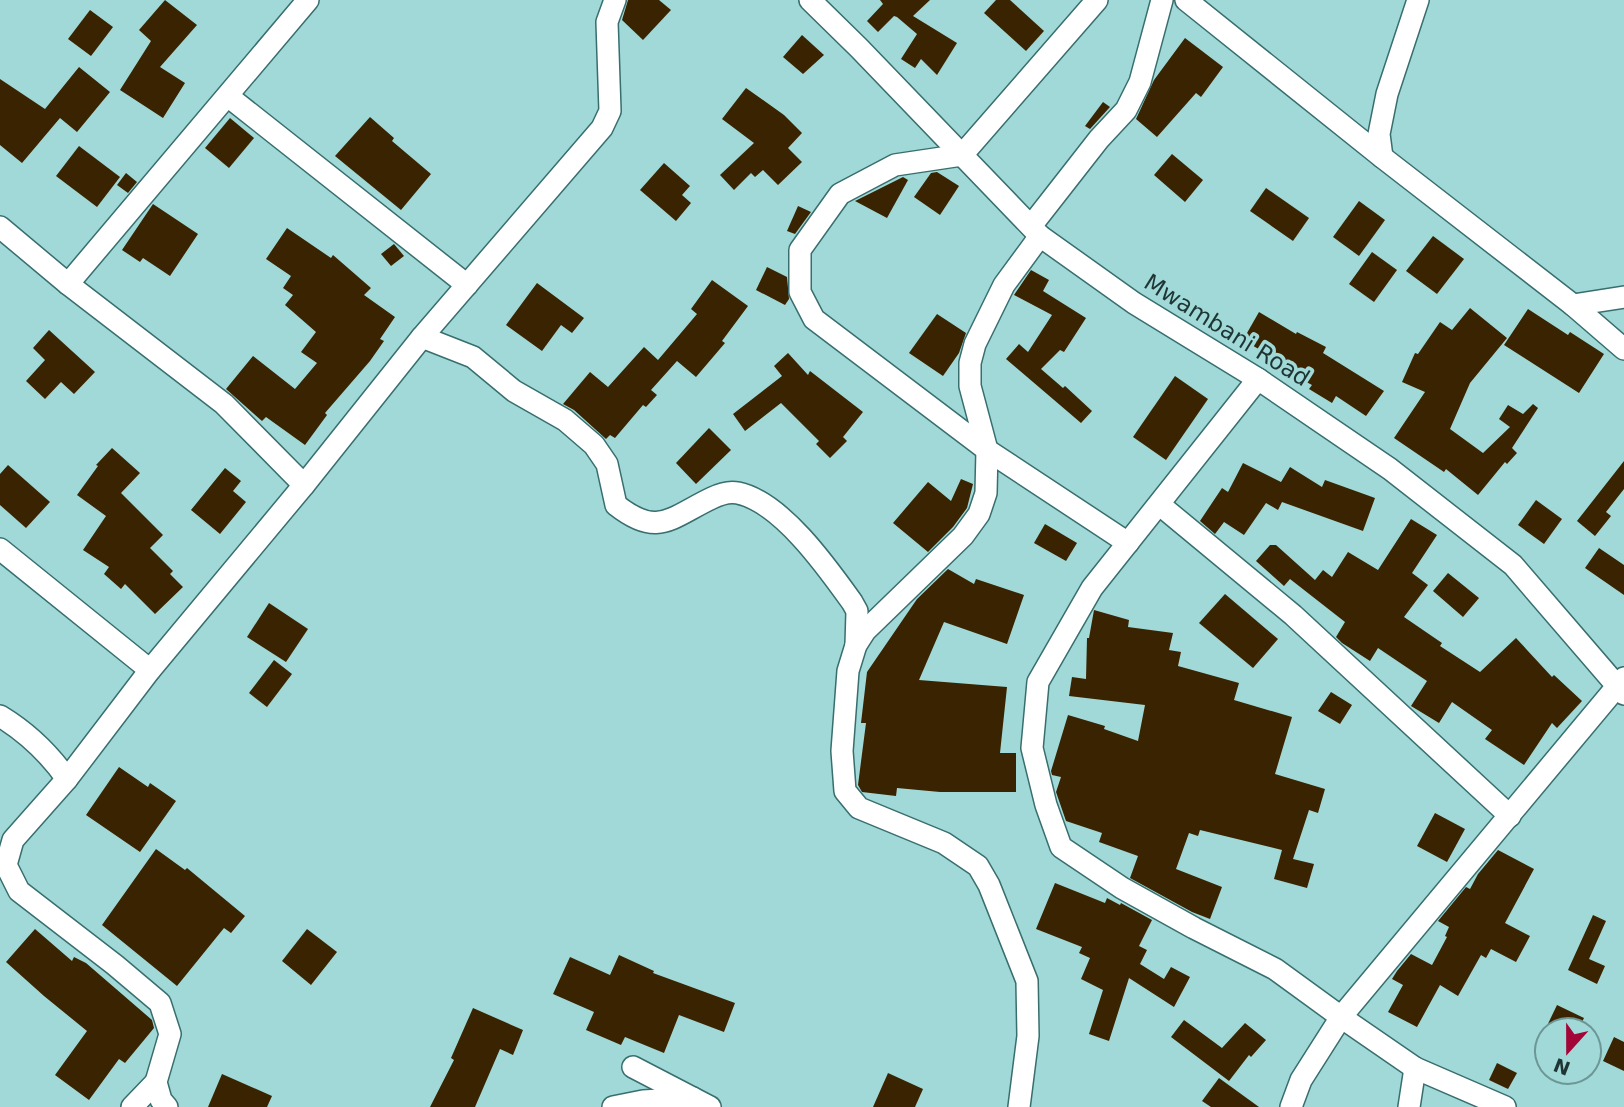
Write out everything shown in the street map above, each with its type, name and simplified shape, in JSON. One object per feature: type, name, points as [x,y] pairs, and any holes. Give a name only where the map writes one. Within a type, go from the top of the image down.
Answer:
[{"type":"street","points":[[68,285],[308,0]]},
{"type":"street","points":[[132,1107],[156,1082],[170,1034],[160,1003],[19,891],[6,865],[5,844],[13,840],[67,779],[150,670],[304,485],[422,337],[593,138],[610,111],[607,22],[615,0]]},
{"type":"street","name":"Mwambani Road","points":[[810,0],[1035,231],[1134,303],[1258,379],[1390,469],[1513,565],[1622,685]]},
{"type":"street","points":[[1097,0],[962,155],[895,165],[840,194],[800,250],[800,292],[814,319],[987,450],[1128,543]]},
{"type":"street","points":[[856,645],[865,631],[972,525],[979,514],[986,493],[987,450],[970,387],[970,363],[975,344],[1035,231],[1099,139],[1126,110],[1140,82],[1162,0]]},
{"type":"street","points":[[1186,0],[1573,305],[1624,349]]},
{"type":"street","points":[[1382,156],[1379,134],[1387,94],[1418,0]]},
{"type":"street","points":[[229,97],[467,285]]},
{"type":"street","points":[[0,228],[68,285],[224,404],[304,485]]},
{"type":"street","points":[[1573,305],[1624,297]]},
{"type":"street","points":[[422,337],[473,357],[514,391],[565,420],[594,445],[607,464],[616,505],[633,518],[653,524],[667,521],[720,494],[736,492],[755,499],[785,519],[852,602],[857,611],[856,645],[848,671],[842,751],[845,790],[859,808],[944,843],[978,866],[989,886],[1027,981],[1028,1036],[1019,1107]]},
{"type":"street","points":[[1258,379],[1092,588],[1038,682],[1032,748],[1046,805],[1061,847],[1122,888],[1275,969],[1415,1068],[1505,1107]]},
{"type":"street","points":[[1160,505],[1293,615],[1510,816]]},
{"type":"street","points":[[0,549],[150,670]]},
{"type":"street","points":[[1291,1107],[1301,1080],[1341,1017],[1622,685]]},
{"type":"street","points":[[0,716],[21,728],[49,754],[67,779]]},
{"type":"street","points":[[633,1067],[703,1102]]},
{"type":"street","points":[[1409,1107],[1415,1068]]},
{"type":"street","points":[[156,1082],[161,1100],[167,1107]]},
{"type":"street","points":[[612,1107],[643,1101],[703,1102]]},
{"type":"building","points":[[165,0],[197,25],[160,67],[185,83],[163,118],[120,90],[151,41],[139,30]]},
{"type":"building","points":[[628,0],[659,0],[671,10],[643,40],[622,20]]},
{"type":"building","points":[[880,0],[930,0],[913,16],[957,43],[937,75],[921,59],[915,68],[901,59],[917,34],[897,17],[894,16],[878,32],[867,21],[883,4]]},
{"type":"building","points":[[996,0],[1010,0],[1044,31],[1026,51],[984,13]]},
{"type":"building","points":[[90,10],[113,27],[91,56],[68,39]]},
{"type":"building","points":[[802,35],[824,55],[803,74],[783,57]]},
{"type":"building","points":[[1185,38],[1223,67],[1201,97],[1196,93],[1157,137],[1136,119],[1154,80]]},
{"type":"building","points":[[79,67],[110,92],[77,132],[60,118],[22,163],[0,145],[0,79],[45,109]]},
{"type":"building","points":[[746,88],[784,115],[802,133],[788,148],[802,162],[778,185],[763,170],[755,177],[751,173],[734,190],[720,175],[754,143],[722,119]]},
{"type":"building","points":[[1103,102],[1110,107],[1090,129],[1085,126]]},
{"type":"building","points":[[370,117],[394,138],[392,141],[431,174],[401,210],[335,156]]},
{"type":"building","points":[[230,118],[254,138],[229,168],[205,148]]},
{"type":"building","points":[[79,146],[120,177],[97,207],[56,176]]},
{"type":"building","points":[[1172,154],[1203,180],[1185,202],[1154,175]]},
{"type":"building","points":[[664,163],[690,186],[682,195],[691,203],[676,221],[640,190]]},
{"type":"building","points":[[937,172],[959,186],[940,215],[914,197],[931,173]]},
{"type":"building","points":[[126,173],[137,182],[128,193],[117,185]]},
{"type":"building","points":[[903,177],[908,180],[887,218],[855,201]]},
{"type":"building","points":[[1266,188],[1309,218],[1293,241],[1250,211]]},
{"type":"building","points":[[1359,201],[1385,220],[1359,256],[1333,237]]},
{"type":"building","points":[[153,204],[198,234],[170,276],[143,258],[140,262],[122,250]]},
{"type":"building","points":[[798,206],[811,212],[795,234],[787,231]]},
{"type":"building","points":[[287,228],[331,258],[333,255],[371,288],[364,295],[395,317],[380,339],[384,341],[370,361],[325,413],[327,415],[305,445],[266,417],[262,421],[226,389],[253,356],[295,389],[317,363],[301,352],[316,332],[285,305],[293,295],[283,288],[291,276],[266,259]]},
{"type":"building","points":[[1433,236],[1464,259],[1437,294],[1406,271]]},
{"type":"building","points":[[394,244],[404,256],[391,266],[381,254]]},
{"type":"building","points":[[1372,252],[1397,270],[1374,302],[1349,284]]},
{"type":"building","points":[[767,267],[787,277],[789,299],[785,305],[756,290]]},
{"type":"building","points":[[1031,270],[1049,280],[1043,291],[1086,318],[1064,352],[1060,350],[1041,369],[1063,388],[1065,386],[1092,411],[1081,423],[1006,359],[1019,344],[1028,352],[1052,315],[1014,295]]},
{"type":"building","points":[[712,280],[748,306],[722,341],[725,343],[696,377],[677,361],[651,390],[657,395],[646,407],[643,405],[615,438],[610,435],[606,439],[574,410],[563,404],[590,372],[608,387],[644,347],[658,360],[697,314],[691,309]]},
{"type":"building","points":[[537,283],[584,318],[572,333],[561,325],[542,351],[506,325]]},
{"type":"building","points":[[1470,308],[1507,338],[1470,383],[1450,429],[1483,453],[1510,427],[1499,419],[1508,405],[1523,414],[1533,404],[1538,408],[1512,448],[1517,453],[1507,464],[1505,462],[1478,495],[1446,469],[1444,472],[1394,438],[1425,392],[1402,382],[1415,353],[1418,354],[1440,322],[1452,330]]},
{"type":"building","points":[[1528,309],[1604,354],[1579,393],[1504,345]]},
{"type":"building","points":[[1259,312],[1296,334],[1297,332],[1326,347],[1323,353],[1384,391],[1366,416],[1336,396],[1332,403],[1309,389],[1312,385],[1278,367],[1281,362],[1243,340]]},
{"type":"building","points":[[937,314],[966,333],[959,353],[943,376],[909,353]]},
{"type":"building","points":[[49,330],[95,372],[74,394],[61,382],[45,399],[26,381],[45,360],[33,348]]},
{"type":"building","points":[[788,353],[808,375],[810,371],[863,412],[843,437],[847,441],[830,458],[816,444],[819,441],[781,403],[745,431],[733,414],[782,376],[774,366]]},
{"type":"building","points":[[1175,376],[1208,399],[1166,460],[1133,437]]},
{"type":"building","points":[[709,428],[731,450],[696,484],[676,463]]},
{"type":"building","points":[[112,448],[140,473],[121,493],[163,535],[150,548],[173,571],[170,574],[183,587],[155,614],[125,584],[121,589],[104,574],[109,567],[83,550],[106,516],[77,495],[98,466],[96,465]]},
{"type":"building","points":[[1624,461],[1624,489],[1606,512],[1611,516],[1595,536],[1577,521]]},
{"type":"building","points":[[1243,463],[1281,482],[1290,467],[1322,487],[1325,480],[1375,498],[1363,531],[1282,502],[1278,510],[1266,503],[1244,535],[1224,522],[1215,534],[1200,521],[1222,488],[1228,492]]},
{"type":"building","points":[[8,465],[50,502],[26,528],[0,505],[0,474]]},
{"type":"building","points":[[225,468],[241,481],[233,491],[246,502],[220,534],[191,510]]},
{"type":"building","points":[[961,479],[973,484],[967,508],[953,527],[928,552],[893,523],[928,482],[951,501]]},
{"type":"building","points":[[1536,500],[1562,519],[1544,544],[1518,525]]},
{"type":"building","points":[[1411,519],[1437,535],[1412,573],[1428,585],[1404,617],[1442,643],[1440,646],[1480,672],[1516,638],[1552,677],[1554,675],[1582,701],[1557,728],[1552,723],[1524,765],[1485,739],[1492,730],[1452,702],[1439,723],[1411,706],[1427,681],[1378,648],[1370,661],[1342,643],[1336,637],[1345,622],[1290,579],[1284,586],[1256,561],[1270,545],[1276,545],[1315,580],[1323,570],[1332,577],[1348,552],[1378,570]]},
{"type":"building","points":[[1045,524],[1077,543],[1066,561],[1034,543]]},
{"type":"building","points":[[1599,548],[1624,565],[1624,595],[1585,568]]},
{"type":"building","points":[[948,569],[974,584],[976,579],[1024,595],[1007,644],[944,622],[919,680],[1007,687],[1000,753],[1016,753],[1016,792],[940,792],[897,788],[896,796],[862,792],[858,785],[866,723],[861,723],[867,672],[917,599]]},
{"type":"building","points":[[1448,573],[1479,598],[1463,617],[1433,591]]},
{"type":"building","points":[[1225,594],[1278,639],[1253,668],[1199,623]]},
{"type":"building","points":[[269,603],[308,629],[286,662],[247,637]]},
{"type":"building","points":[[1094,610],[1129,620],[1128,627],[1173,633],[1169,650],[1181,652],[1178,666],[1239,683],[1234,700],[1292,717],[1275,774],[1325,789],[1318,813],[1309,810],[1293,859],[1314,864],[1307,888],[1274,879],[1282,850],[1200,830],[1198,836],[1189,833],[1176,869],[1222,887],[1210,919],[1130,878],[1138,856],[1099,842],[1102,833],[1066,821],[1056,792],[1061,777],[1052,775],[1051,771],[1068,715],[1105,726],[1104,729],[1138,741],[1145,705],[1069,696],[1072,677],[1086,679],[1087,638]]},
{"type":"building","points":[[274,660],[292,674],[267,707],[249,693]]},
{"type":"building","points":[[1331,692],[1352,705],[1340,724],[1318,711]]},
{"type":"building","points":[[119,767],[148,787],[150,783],[176,801],[140,852],[86,815]]},
{"type":"building","points":[[1435,813],[1465,829],[1447,862],[1417,846]]},
{"type":"building","points":[[156,849],[185,870],[187,868],[245,916],[231,933],[224,928],[177,986],[102,925]]},
{"type":"building","points":[[1498,850],[1534,869],[1505,923],[1530,936],[1516,962],[1491,949],[1486,958],[1481,955],[1458,996],[1440,985],[1417,1027],[1388,1012],[1403,985],[1392,979],[1397,971],[1411,954],[1432,965],[1447,937],[1445,936],[1449,927],[1438,921],[1466,887],[1470,889],[1478,874]]},
{"type":"building","points":[[1055,883],[1105,903],[1107,898],[1120,905],[1121,903],[1152,920],[1139,946],[1147,950],[1140,964],[1164,979],[1171,967],[1190,977],[1174,1007],[1129,978],[1109,1041],[1089,1034],[1103,990],[1081,979],[1090,958],[1079,953],[1082,947],[1036,929]]},
{"type":"building","points":[[1593,915],[1606,921],[1589,959],[1605,966],[1597,984],[1568,970]]},
{"type":"building","points":[[35,929],[72,961],[74,957],[86,963],[152,1020],[154,1028],[125,1063],[119,1059],[89,1100],[55,1075],[87,1031],[6,962]]},
{"type":"building","points":[[307,929],[337,952],[311,985],[282,961]]},
{"type":"building","points":[[619,955],[654,971],[653,973],[735,1003],[724,1032],[679,1015],[664,1053],[625,1037],[621,1045],[586,1030],[594,1012],[553,994],[570,957],[610,975]]},
{"type":"building","points":[[1557,1005],[1580,1016],[1552,1016]]},
{"type":"building","points":[[473,1008],[523,1030],[513,1055],[500,1049],[475,1107],[430,1107],[454,1060],[451,1058]]},
{"type":"building","points":[[1184,1020],[1222,1048],[1245,1023],[1266,1040],[1251,1057],[1249,1055],[1229,1081],[1171,1037]]},
{"type":"building","points":[[1614,1037],[1624,1042],[1624,1071],[1603,1061]]},
{"type":"building","points":[[1497,1063],[1517,1073],[1508,1089],[1489,1080]]},
{"type":"building","points":[[888,1073],[923,1089],[915,1107],[873,1107]]},
{"type":"building","points":[[222,1074],[272,1096],[267,1107],[208,1107]]},
{"type":"building","points":[[1219,1078],[1259,1107],[1211,1107],[1202,1101]]}]
